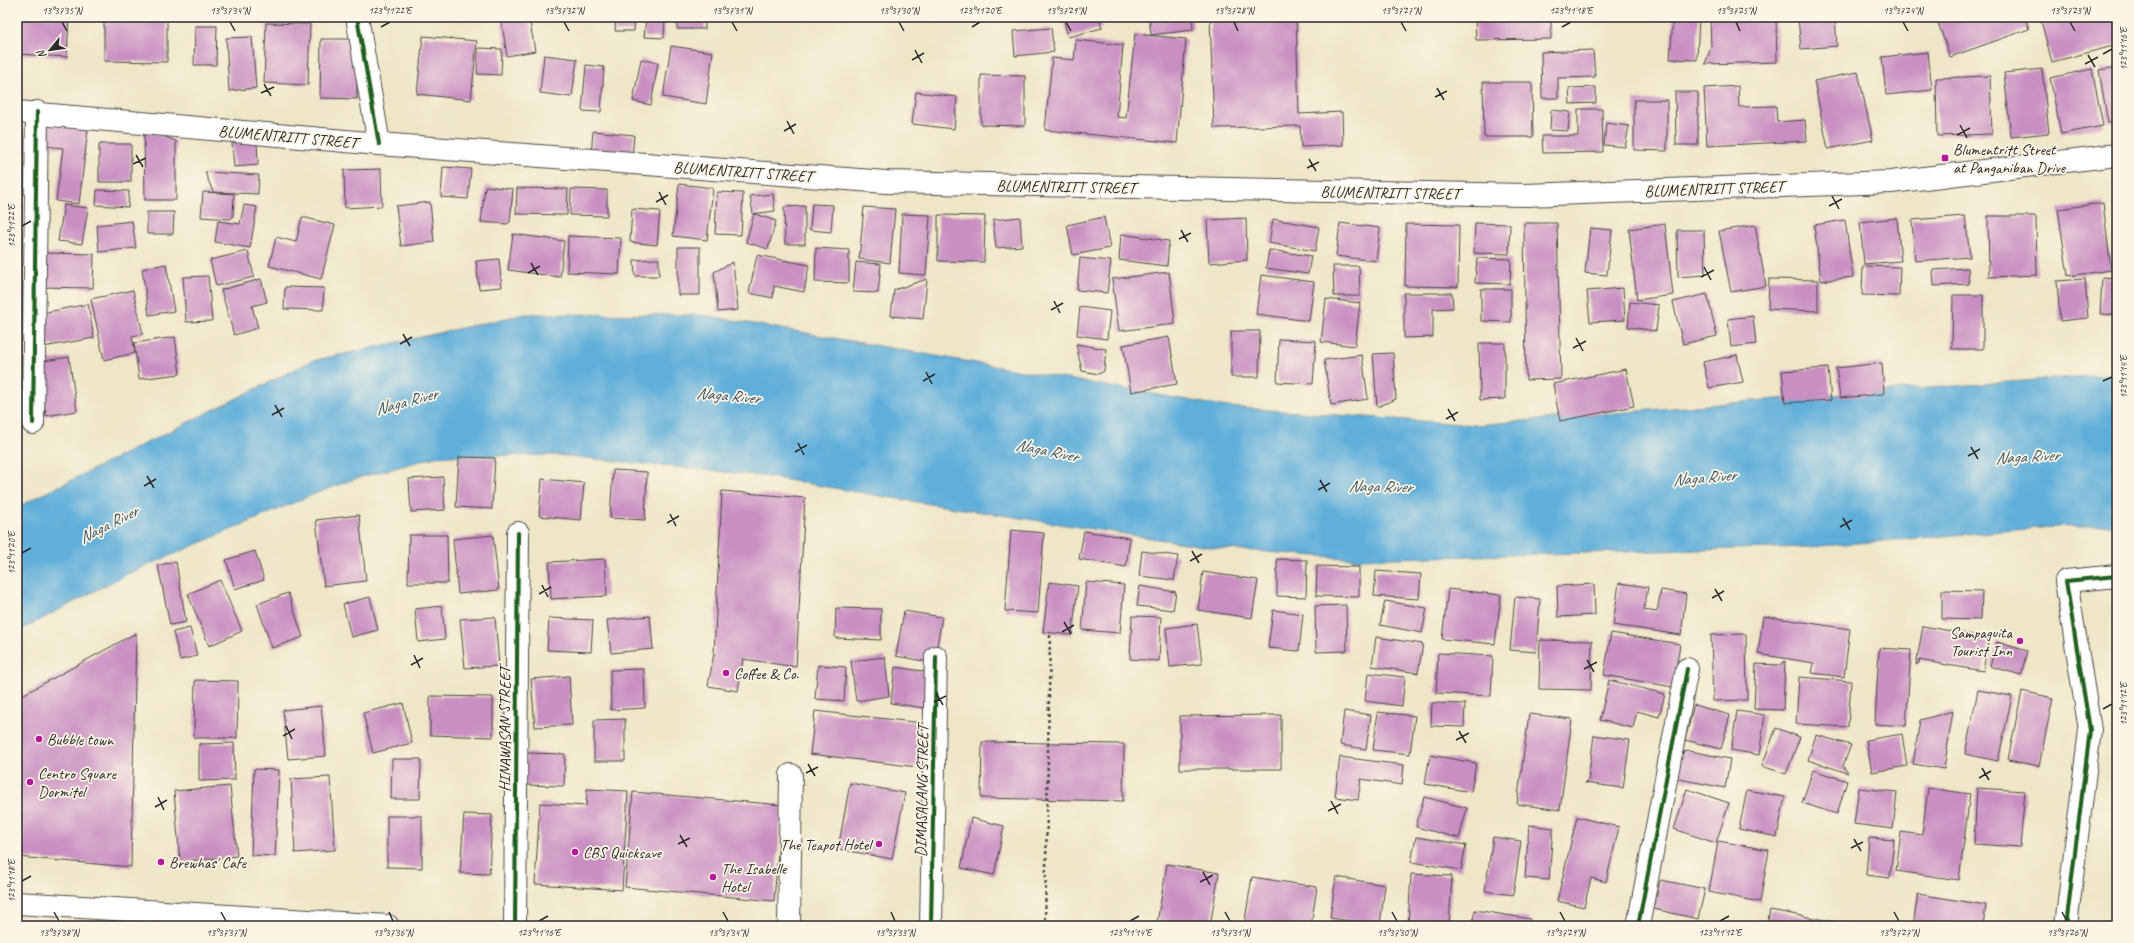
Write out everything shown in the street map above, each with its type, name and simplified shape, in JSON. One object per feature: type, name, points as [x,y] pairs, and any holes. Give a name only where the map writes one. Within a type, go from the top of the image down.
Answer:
[{"type":"main road","points":[[358,17],[379,144]]},
{"type":"main road","points":[[27,112],[33,423]]},
{"type":"main road","name":"BLUMENTRITT STREET","points":[[27,112],[379,144],[886,182],[1525,195],[1891,182],[2117,155]]},
{"type":"main road","name":"HINAWASAN STREET","points":[[515,926],[518,533]]},
{"type":"main road","points":[[2066,926],[2090,730],[2066,581],[2117,576]]},
{"type":"main road","name":"DIMASALANG STREET","points":[[930,926],[936,657]]},
{"type":"main road","points":[[1638,926],[1687,669]]},
{"type":"main road","points":[[789,926],[791,775]]},
{"type":"main road","points":[[17,903],[388,926]]},
{"type":"path","points":[[1045,926],[1050,634]]},
{"type":"water","name":"Naga River","points":[[525,314],[702,315],[1227,407],[1476,425],[1765,400],[2117,374],[2117,525],[2052,527],[1809,547],[1356,559],[1216,548],[898,499],[764,476],[556,455],[439,456],[354,479],[312,495],[125,575],[17,632],[17,507],[312,361]]},
{"type":"building","points":[[17,17],[69,17],[67,57],[17,54]]},
{"type":"building","points":[[104,17],[167,17],[167,62],[104,61]]},
{"type":"building","points":[[501,17],[529,17],[535,51],[507,56]]},
{"type":"building","points":[[616,17],[635,17],[634,31],[615,31]]},
{"type":"building","points":[[646,17],[665,17],[664,38],[644,37]]},
{"type":"building","points":[[677,17],[705,17],[705,29],[677,29]]},
{"type":"building","points":[[1063,17],[1099,17],[1102,28],[1068,37]]},
{"type":"building","points":[[1149,17],[1192,17],[1193,30],[1151,35]]},
{"type":"building","points":[[1210,17],[1296,17],[1299,114],[1342,112],[1343,145],[1301,147],[1300,126],[1214,128]]},
{"type":"building","points":[[1475,17],[1551,17],[1551,39],[1476,40]]},
{"type":"building","points":[[1563,17],[1595,17],[1595,19],[1563,20]]},
{"type":"building","points":[[1673,17],[1699,17],[1697,60],[1670,59]]},
{"type":"building","points":[[1710,17],[1776,17],[1777,62],[1705,64],[1711,47]]},
{"type":"building","points":[[1835,17],[1837,46],[1801,49],[1798,18]]},
{"type":"building","points":[[1936,17],[2025,17],[2029,29],[1950,57]]},
{"type":"building","points":[[2040,17],[2117,17],[2117,45],[2052,62]]},
{"type":"building","points":[[266,23],[310,24],[308,85],[264,83]]},
{"type":"building","points":[[195,26],[217,26],[216,65],[194,65]]},
{"type":"building","points":[[1051,28],[1054,52],[1015,56],[1013,31]]},
{"type":"building","points":[[1135,34],[1186,39],[1177,143],[1045,130],[1052,58],[1074,60],[1076,40],[1123,45],[1117,117],[1126,118]]},
{"type":"building","points":[[423,36],[477,41],[471,100],[417,94]]},
{"type":"building","points":[[252,37],[256,88],[229,91],[226,38]]},
{"type":"building","points":[[321,39],[357,39],[357,99],[320,98]]},
{"type":"building","points":[[671,46],[713,52],[706,104],[663,97]]},
{"type":"building","points":[[478,48],[502,49],[501,75],[477,74]]},
{"type":"building","points":[[1593,50],[1595,77],[1558,78],[1558,98],[1542,98],[1541,52]]},
{"type":"building","points":[[1928,52],[1932,90],[1886,95],[1882,57]]},
{"type":"building","points":[[544,55],[577,59],[572,97],[540,93]]},
{"type":"building","points":[[641,59],[658,63],[651,105],[633,101]]},
{"type":"building","points":[[586,65],[604,67],[601,112],[582,111]]},
{"type":"building","points":[[2117,67],[2117,122],[2108,123],[2099,70]]},
{"type":"building","points":[[2042,69],[2049,133],[2011,137],[2004,73]]},
{"type":"building","points":[[2092,69],[2103,126],[2061,134],[2050,78]]},
{"type":"building","points":[[1858,72],[1873,140],[1828,149],[1814,81]]},
{"type":"building","points":[[981,75],[1025,76],[1025,126],[981,125]]},
{"type":"building","points":[[1990,76],[1992,134],[1937,136],[1936,78]]},
{"type":"building","points":[[1483,82],[1532,82],[1533,137],[1484,137]]},
{"type":"building","points":[[1738,86],[1739,107],[1776,106],[1777,122],[1805,120],[1807,141],[1707,146],[1704,88]]},
{"type":"building","points":[[1596,87],[1596,103],[1570,104],[1569,88]]},
{"type":"building","points":[[916,92],[957,97],[954,129],[912,124]]},
{"type":"building","points":[[1675,92],[1698,92],[1698,145],[1676,145]]},
{"type":"building","points":[[1634,100],[1667,100],[1667,151],[1634,150]]},
{"type":"building","points":[[1578,109],[1602,109],[1603,152],[1543,153],[1542,136],[1578,136]]},
{"type":"building","points":[[1551,110],[1570,112],[1568,131],[1550,130]]},
{"type":"building","points":[[1606,123],[1629,126],[1625,147],[1604,145]]},
{"type":"building","points":[[47,124],[88,129],[79,204],[56,201],[63,148],[45,146]]},
{"type":"building","points":[[144,129],[176,141],[176,200],[145,200]]},
{"type":"building","points":[[593,131],[634,135],[632,159],[591,156]]},
{"type":"building","points":[[257,141],[258,165],[234,167],[232,143]]},
{"type":"building","points":[[99,144],[131,144],[131,182],[99,182]]},
{"type":"building","points":[[443,167],[471,169],[468,199],[441,197]]},
{"type":"building","points":[[381,169],[382,206],[345,208],[344,170]]},
{"type":"building","points":[[205,172],[259,175],[258,194],[213,192]]},
{"type":"building","points":[[679,184],[713,188],[707,240],[673,236]]},
{"type":"building","points":[[485,186],[513,189],[510,222],[507,224],[481,222]]},
{"type":"building","points":[[517,188],[568,189],[567,215],[516,214]]},
{"type":"building","points":[[571,189],[607,190],[607,216],[570,215]]},
{"type":"building","points":[[97,190],[129,191],[128,207],[96,205]]},
{"type":"building","points":[[203,192],[234,194],[233,217],[230,219],[201,217]]},
{"type":"building","points":[[717,192],[743,193],[741,235],[715,234]]},
{"type":"building","points":[[773,194],[775,211],[753,214],[750,196]]},
{"type":"building","points":[[430,202],[434,242],[401,246],[396,206]]},
{"type":"building","points":[[2103,203],[2111,270],[2068,276],[2058,209]]},
{"type":"building","points":[[812,204],[833,205],[831,232],[810,230]]},
{"type":"building","points":[[64,205],[88,208],[82,244],[58,241]]},
{"type":"building","points":[[244,205],[257,207],[250,248],[215,242],[218,221],[240,224]]},
{"type":"building","points":[[805,206],[805,244],[785,244],[784,207]]},
{"type":"building","points":[[864,207],[895,209],[890,263],[859,259]]},
{"type":"building","points":[[632,209],[660,211],[657,245],[630,242]]},
{"type":"building","points":[[147,212],[174,212],[173,234],[147,234]]},
{"type":"building","points":[[754,214],[776,221],[768,249],[746,242]]},
{"type":"building","points":[[902,214],[930,215],[926,275],[899,273]]},
{"type":"building","points":[[938,215],[985,216],[984,262],[938,261]]},
{"type":"building","points":[[1965,216],[1970,257],[1915,261],[1912,220]]},
{"type":"building","points":[[1988,216],[2036,216],[2037,275],[1989,277]]},
{"type":"building","points":[[302,217],[335,225],[321,279],[269,266],[276,237],[296,242]]},
{"type":"building","points":[[1020,217],[1022,246],[996,248],[993,220]]},
{"type":"building","points":[[1104,217],[1110,248],[1073,255],[1067,225]]},
{"type":"building","points":[[1246,218],[1247,260],[1209,263],[1207,220]]},
{"type":"building","points":[[1897,218],[1901,261],[1864,264],[1860,222]]},
{"type":"building","points":[[1273,219],[1319,227],[1315,251],[1269,243]]},
{"type":"building","points":[[1845,220],[1853,277],[1821,281],[1814,225]]},
{"type":"building","points":[[132,221],[136,248],[99,252],[97,225]]},
{"type":"building","points":[[1340,223],[1380,228],[1376,261],[1336,256]]},
{"type":"building","points":[[1475,223],[1510,224],[1509,254],[1474,253]]},
{"type":"building","points":[[1524,223],[1557,223],[1561,379],[1526,380]]},
{"type":"building","points":[[1406,224],[1459,225],[1458,287],[1405,286]]},
{"type":"building","points":[[1665,224],[1673,295],[1637,300],[1629,229]]},
{"type":"building","points":[[1755,225],[1766,286],[1731,292],[1719,231]]},
{"type":"building","points":[[1590,228],[1612,230],[1607,275],[1585,273]]},
{"type":"building","points":[[1677,230],[1704,230],[1705,275],[1678,277]]},
{"type":"building","points":[[513,234],[564,241],[560,277],[508,270]]},
{"type":"building","points":[[1121,234],[1169,241],[1167,266],[1119,260]]},
{"type":"building","points":[[568,236],[621,238],[619,274],[567,272]]},
{"type":"building","points":[[678,247],[700,247],[700,295],[678,295]]},
{"type":"building","points":[[816,248],[849,250],[849,283],[815,282]]},
{"type":"building","points":[[1269,250],[1311,256],[1308,274],[1266,268]]},
{"type":"building","points":[[248,251],[254,277],[216,286],[210,260]]},
{"type":"building","points":[[40,253],[94,254],[93,288],[40,287]]},
{"type":"building","points":[[757,255],[809,265],[804,292],[774,286],[773,298],[749,293]]},
{"type":"building","points":[[1080,258],[1111,261],[1107,293],[1077,290]]},
{"type":"building","points":[[1477,258],[1511,259],[1510,284],[1475,283]]},
{"type":"building","points":[[499,259],[502,287],[479,289],[476,261]]},
{"type":"building","points":[[659,259],[659,276],[635,276],[634,260]]},
{"type":"building","points":[[733,262],[738,310],[718,312],[714,272]]},
{"type":"building","points":[[856,262],[881,264],[878,293],[853,292]]},
{"type":"building","points":[[166,264],[174,311],[149,315],[142,269]]},
{"type":"building","points":[[1333,266],[1359,266],[1360,296],[1334,296]]},
{"type":"building","points":[[1863,266],[1900,267],[1899,296],[1862,295]]},
{"type":"building","points":[[1968,268],[1969,284],[1934,286],[1933,270]]},
{"type":"building","points":[[1169,272],[1175,324],[1119,331],[1112,279]]},
{"type":"building","points":[[1261,275],[1314,282],[1309,321],[1256,314]]},
{"type":"building","points":[[208,276],[212,321],[186,322],[183,277]]},
{"type":"building","points":[[2102,277],[2117,278],[2117,315],[2100,314]]},
{"type":"building","points":[[261,279],[267,302],[252,306],[258,328],[234,335],[221,290]]},
{"type":"building","points":[[927,279],[923,319],[891,316],[894,290]]},
{"type":"building","points":[[1769,279],[1818,280],[1818,311],[1768,309]]},
{"type":"building","points":[[2085,279],[2088,318],[2060,321],[2057,281]]},
{"type":"building","points":[[285,287],[324,288],[323,310],[284,309]]},
{"type":"building","points":[[1623,288],[1625,320],[1590,322],[1587,291]]},
{"type":"building","points":[[1481,289],[1511,289],[1511,322],[1481,321]]},
{"type":"building","points":[[133,290],[143,334],[132,336],[135,353],[104,360],[91,299]]},
{"type":"building","points":[[1404,293],[1452,293],[1453,308],[1433,309],[1433,337],[1404,338]]},
{"type":"building","points":[[1707,294],[1717,336],[1683,344],[1673,302]]},
{"type":"building","points":[[1953,295],[1983,295],[1983,349],[1952,349]]},
{"type":"building","points":[[1326,299],[1360,303],[1355,346],[1321,342]]},
{"type":"building","points":[[1630,302],[1659,305],[1656,331],[1628,327]]},
{"type":"building","points":[[88,304],[94,338],[43,347],[37,314]]},
{"type":"building","points":[[1080,307],[1110,311],[1107,339],[1077,335]]},
{"type":"building","points":[[1753,316],[1756,344],[1731,347],[1728,319]]},
{"type":"building","points":[[1231,331],[1260,331],[1259,377],[1231,377]]},
{"type":"building","points":[[175,337],[180,374],[139,379],[134,343]]},
{"type":"building","points":[[1169,337],[1177,384],[1131,392],[1123,345]]},
{"type":"building","points":[[1279,339],[1316,341],[1313,384],[1277,382]]},
{"type":"building","points":[[1479,343],[1505,343],[1505,399],[1480,400]]},
{"type":"building","points":[[1076,344],[1106,349],[1104,371],[1099,374],[1082,371]]},
{"type":"building","points":[[1393,353],[1396,399],[1377,407],[1373,354]]},
{"type":"building","points":[[1362,355],[1368,399],[1331,405],[1324,360]]},
{"type":"building","points":[[1737,355],[1743,382],[1709,388],[1703,362]]},
{"type":"building","points":[[69,357],[77,411],[46,416],[38,362]]},
{"type":"building","points":[[1882,363],[1884,394],[1840,398],[1836,368]]},
{"type":"building","points":[[1828,368],[1831,401],[1785,403],[1782,371]]},
{"type":"building","points":[[1626,369],[1634,406],[1560,421],[1553,384]]},
{"type":"building","points":[[17,392],[24,424],[17,425]]},
{"type":"building","points":[[459,457],[495,458],[492,509],[456,507]]},
{"type":"building","points":[[613,470],[647,472],[645,520],[610,518]]},
{"type":"building","points":[[443,477],[445,510],[411,512],[409,479]]},
{"type":"building","points":[[542,479],[584,483],[581,520],[539,516]]},
{"type":"building","points":[[722,491],[805,498],[796,667],[743,659],[738,691],[708,686],[714,654]]},
{"type":"building","points":[[359,515],[366,581],[324,586],[316,520]]},
{"type":"building","points":[[1011,530],[1044,533],[1038,613],[1005,611]]},
{"type":"building","points":[[1084,531],[1130,538],[1126,567],[1079,559]]},
{"type":"building","points":[[409,535],[447,535],[448,583],[408,583]]},
{"type":"building","points":[[493,535],[499,590],[458,594],[453,539]]},
{"type":"building","points":[[255,551],[264,580],[235,589],[226,560]]},
{"type":"building","points":[[1142,551],[1178,556],[1174,580],[1139,576]]},
{"type":"building","points":[[605,559],[607,596],[551,599],[549,562]]},
{"type":"building","points":[[1277,559],[1307,560],[1306,597],[1277,596]]},
{"type":"building","points":[[176,562],[186,622],[170,625],[158,565]]},
{"type":"building","points":[[1317,566],[1359,567],[1359,597],[1316,596]]},
{"type":"building","points":[[1376,571],[1421,574],[1419,599],[1374,596]]},
{"type":"building","points":[[1203,572],[1258,580],[1252,618],[1198,610]]},
{"type":"building","points":[[220,580],[242,631],[209,646],[188,594]]},
{"type":"building","points":[[1049,582],[1078,586],[1072,635],[1043,632]]},
{"type":"building","points":[[1086,582],[1124,585],[1120,633],[1082,630]]},
{"type":"building","points":[[1619,583],[1648,587],[1644,610],[1657,612],[1661,590],[1686,594],[1681,635],[1613,625]]},
{"type":"building","points":[[1594,584],[1595,615],[1558,617],[1557,586]]},
{"type":"building","points":[[1140,586],[1176,592],[1173,610],[1137,606]]},
{"type":"building","points":[[1448,589],[1501,595],[1495,644],[1442,639]]},
{"type":"building","points":[[1942,590],[1982,591],[1981,620],[1942,619]]},
{"type":"building","points":[[288,593],[303,637],[272,648],[257,604]]},
{"type":"building","points":[[370,597],[378,630],[351,637],[343,604]]},
{"type":"building","points":[[1515,597],[1540,599],[1536,652],[1510,650]]},
{"type":"building","points":[[1385,601],[1427,608],[1422,633],[1380,625]]},
{"type":"building","points":[[1346,605],[1347,651],[1316,652],[1315,606]]},
{"type":"building","points":[[442,606],[445,639],[418,642],[415,609]]},
{"type":"building","points":[[836,608],[881,609],[881,640],[835,638]]},
{"type":"building","points":[[1273,610],[1303,614],[1299,651],[1268,648]]},
{"type":"building","points":[[904,611],[942,617],[934,663],[896,656]]},
{"type":"building","points":[[650,616],[653,649],[611,653],[607,620]]},
{"type":"building","points":[[1132,616],[1161,617],[1159,661],[1130,659]]},
{"type":"building","points":[[1763,616],[1850,629],[1844,677],[1812,673],[1814,663],[1758,654]]},
{"type":"building","points":[[495,617],[499,666],[465,668],[460,619]]},
{"type":"building","points":[[549,618],[593,620],[591,652],[547,650]]},
{"type":"building","points":[[1197,624],[1202,664],[1170,667],[1166,628]]},
{"type":"building","points":[[1923,626],[1989,638],[1983,671],[1918,660],[1920,662],[1916,665]]},
{"type":"building","points":[[190,628],[197,656],[180,660],[173,632]]},
{"type":"building","points":[[136,633],[131,867],[17,857],[17,698]]},
{"type":"building","points":[[1611,633],[1680,644],[1673,687],[1604,675]]},
{"type":"building","points":[[1746,634],[1747,700],[1713,701],[1711,635]]},
{"type":"building","points":[[1376,637],[1423,644],[1418,673],[1372,666]]},
{"type":"building","points":[[1540,640],[1592,641],[1591,690],[1539,689]]},
{"type":"building","points":[[1997,642],[2027,651],[2021,675],[1990,666]]},
{"type":"building","points":[[1879,648],[1911,650],[1906,726],[1875,724]]},
{"type":"building","points":[[1438,653],[1493,656],[1491,696],[1436,693]]},
{"type":"building","points":[[885,657],[889,696],[856,701],[851,661]]},
{"type":"building","points":[[1785,661],[1783,710],[1754,709],[1756,664],[1780,665]]},
{"type":"building","points":[[818,665],[846,667],[844,701],[815,699]]},
{"type":"building","points":[[895,667],[929,672],[924,708],[891,703]]},
{"type":"building","points":[[644,669],[645,708],[611,710],[610,670]]},
{"type":"building","points":[[1368,673],[1405,677],[1402,706],[1365,701]]},
{"type":"building","points":[[569,676],[572,725],[535,727],[531,679]]},
{"type":"building","points":[[1799,677],[1851,681],[1848,727],[1796,724]]},
{"type":"building","points":[[195,680],[238,681],[237,738],[194,738]]},
{"type":"building","points":[[1609,680],[1665,694],[1659,717],[1637,711],[1633,728],[1600,720]]},
{"type":"building","points":[[1978,690],[2012,696],[1998,761],[1965,754]]},
{"type":"building","points":[[2022,691],[2053,698],[2039,766],[2008,760]]},
{"type":"building","points":[[430,696],[493,697],[493,737],[430,735]]},
{"type":"building","points":[[403,703],[412,743],[373,753],[363,713]]},
{"type":"building","points":[[1432,703],[1465,704],[1464,727],[1431,726]]},
{"type":"building","points":[[1694,705],[1730,715],[1721,749],[1685,740]]},
{"type":"building","points":[[321,706],[326,756],[288,759],[283,710]]},
{"type":"building","points":[[815,711],[923,723],[918,767],[810,754]]},
{"type":"building","points":[[1344,711],[1371,715],[1366,749],[1340,745]]},
{"type":"building","points":[[1737,711],[1765,715],[1759,755],[1731,750]]},
{"type":"building","points":[[1953,711],[1944,769],[1913,764],[1920,720]]},
{"type":"building","points":[[1378,712],[1415,716],[1410,754],[1373,750]]},
{"type":"building","points":[[1529,714],[1572,719],[1560,810],[1517,804]]},
{"type":"building","points":[[1281,715],[1281,769],[1180,769],[1180,716]]},
{"type":"building","points":[[625,719],[625,761],[594,761],[594,720]]},
{"type":"building","points":[[1776,728],[1800,737],[1786,774],[1762,766]]},
{"type":"building","points":[[1902,734],[1907,766],[1872,772],[1866,740]]},
{"type":"building","points":[[1594,735],[1630,740],[1623,788],[1585,783],[1588,781]]},
{"type":"building","points":[[1816,735],[1851,745],[1843,766],[1848,773],[1808,760]]},
{"type":"building","points":[[982,742],[1124,744],[1123,801],[981,798]]},
{"type":"building","points":[[234,743],[235,780],[199,781],[199,744]]},
{"type":"building","points":[[1685,750],[1730,759],[1725,788],[1669,777]]},
{"type":"building","points":[[526,753],[565,754],[564,786],[525,785]]},
{"type":"building","points":[[1430,755],[1476,763],[1471,792],[1425,784]]},
{"type":"building","points":[[1340,757],[1404,765],[1402,785],[1361,779],[1358,800],[1335,797]]},
{"type":"building","points":[[392,759],[421,759],[420,799],[391,799]]},
{"type":"building","points":[[254,769],[279,770],[275,856],[251,855]]},
{"type":"building","points":[[1813,770],[1847,781],[1837,814],[1802,803]]},
{"type":"building","points":[[330,777],[335,850],[295,853],[291,779]]},
{"type":"building","points":[[850,783],[905,793],[892,859],[838,849]]},
{"type":"building","points":[[230,786],[237,856],[180,862],[174,791]]},
{"type":"building","points":[[1859,788],[1897,792],[1893,829],[1854,824]]},
{"type":"building","points":[[1928,788],[1970,794],[1959,880],[1896,871],[1901,832],[1922,835]]},
{"type":"building","points":[[1977,788],[2025,791],[2020,847],[1974,844]]},
{"type":"building","points":[[587,789],[628,791],[622,890],[535,884],[540,803],[586,806]]},
{"type":"building","points":[[1687,789],[1729,803],[1716,843],[1674,829]]},
{"type":"building","points":[[1747,790],[1785,797],[1777,837],[1739,829]]},
{"type":"building","points":[[633,792],[782,805],[774,901],[625,887]]},
{"type":"building","points":[[1424,797],[1467,808],[1459,838],[1416,827]]},
{"type":"building","points":[[464,814],[492,815],[489,874],[460,873]]},
{"type":"building","points":[[387,816],[422,816],[422,868],[387,867]]},
{"type":"building","points":[[1577,817],[1619,827],[1606,882],[1591,878],[1584,907],[1557,901]]},
{"type":"building","points":[[971,818],[1004,826],[994,875],[961,868]]},
{"type":"building","points":[[1529,825],[1553,828],[1549,880],[1525,878]]},
{"type":"building","points":[[1416,837],[1466,845],[1461,870],[1411,862]]},
{"type":"building","points":[[1493,837],[1521,841],[1513,895],[1485,891]]},
{"type":"building","points":[[1869,838],[1894,840],[1890,878],[1866,875]]},
{"type":"building","points":[[1718,841],[1769,850],[1760,902],[1709,892]]},
{"type":"building","points":[[1167,864],[1219,873],[1210,926],[1176,926],[1157,923]]},
{"type":"building","points":[[1411,874],[1452,876],[1449,926],[1408,926]]},
{"type":"building","points":[[1252,877],[1317,887],[1311,926],[1244,926]]},
{"type":"building","points":[[1336,877],[1385,885],[1380,925],[1330,918]]},
{"type":"building","points":[[1661,880],[1705,889],[1698,919],[1654,909]]},
{"type":"building","points":[[1918,894],[1986,905],[1983,926],[1913,926]]},
{"type":"building","points":[[1475,910],[1530,919],[1529,926],[1472,926]]},
{"type":"building","points":[[1770,910],[1851,925],[1851,926],[1767,926]]},
{"type":"building","points":[[1331,921],[1361,925],[1361,926],[1330,926]]},
{"type":"cycle path","points":[[357,17],[379,144]]},
{"type":"cycle path","points":[[33,423],[37,112]]},
{"type":"cycle path","points":[[515,926],[518,533]]},
{"type":"cycle path","points":[[2066,926],[2090,730],[2066,581],[2117,576]]},
{"type":"cycle path","points":[[931,926],[936,657]]},
{"type":"cycle path","points":[[1638,926],[1687,669]]},
{"type":"place","name":"Blumentritt Street at Panganiban Drive","points":[[1945,158]]},
{"type":"place","name":"Sampaguita Tourist Inn","points":[[2020,641]]},
{"type":"place","name":"Coffee & Co.","points":[[726,673]]},
{"type":"place","name":"Bubble town","points":[[39,739]]},
{"type":"place","name":"Centro Square Dormitel","points":[[30,782]]},
{"type":"place","name":"The Teapot Hotel","points":[[879,844]]},
{"type":"place","name":"CBS Quicksave","points":[[575,852]]},
{"type":"place","name":"Brewhas' Cafe","points":[[161,862]]},
{"type":"place","name":"The Isabelle Hotel","points":[[713,877]]}]
